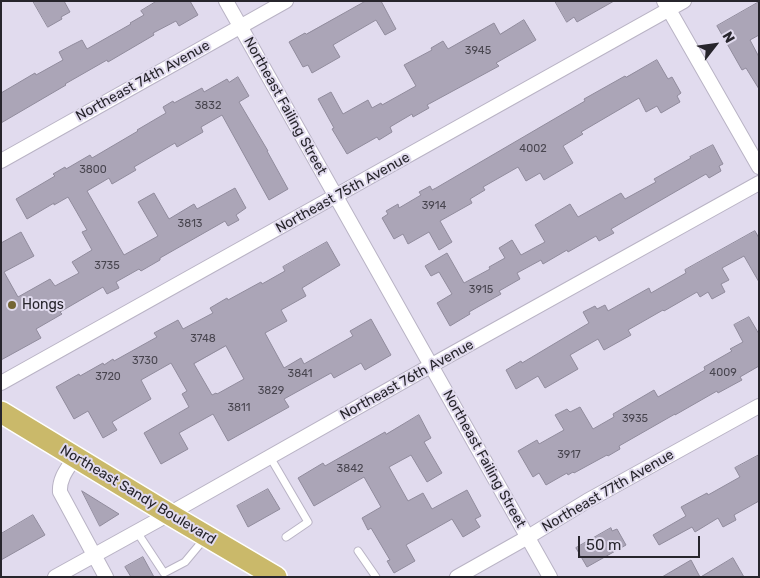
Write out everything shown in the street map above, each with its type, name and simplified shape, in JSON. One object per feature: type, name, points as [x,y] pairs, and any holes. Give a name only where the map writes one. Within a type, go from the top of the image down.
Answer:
[{"type":"main road","name":"Northeast Sandy Boulevard","points":[[1,412],[276,577]]},
{"type":"street","name":"Northeast Failing Street","points":[[226,1],[550,577]]},
{"type":"street","name":"Northeast 74th Avenue","points":[[1,160],[286,1]]},
{"type":"street","name":"Northeast 75th Avenue","points":[[1,383],[336,197],[666,6],[684,1]]},
{"type":"street","points":[[666,6],[759,167]]},
{"type":"street","name":"Northeast 76th Avenue","points":[[55,577],[759,183]]},
{"type":"street","name":"Northeast 77th Avenue","points":[[457,577],[759,406]]},
{"type":"street","points":[[75,457],[61,479],[59,484],[60,492],[106,577]]},
{"type":"lane","points":[[270,457],[308,522],[286,537]]},
{"type":"lane","points":[[136,532],[164,573],[185,562],[207,536]]},
{"type":"lane","points":[[358,551],[376,577]]},
{"type":"building","points":[[33,1],[64,1],[70,12],[48,27]]},
{"type":"building","points":[[157,1],[190,1],[198,15],[179,26],[176,21],[153,33],[154,35],[65,84],[1,123],[1,93],[35,73],[36,75],[63,60],[59,52],[72,45],[82,40],[87,49],[131,24],[144,15],[141,11]]},
{"type":"building","points":[[366,1],[381,1],[396,29],[385,35],[376,20],[333,45],[340,57],[312,73],[308,65],[303,67],[289,42]]},
{"type":"building","points":[[555,1],[614,1],[577,22],[574,17],[567,22]]},
{"type":"building","points":[[759,2],[759,35],[750,40],[759,57],[759,89],[746,68],[742,70],[717,26]]},
{"type":"building","points":[[524,20],[536,40],[496,63],[499,66],[427,105],[429,108],[413,117],[412,114],[390,127],[392,132],[379,140],[377,137],[347,154],[332,129],[334,128],[318,99],[331,92],[343,114],[368,100],[372,108],[381,103],[382,105],[416,86],[404,65],[432,50],[431,48],[443,41],[448,49],[494,23],[500,34]]},
{"type":"building","points":[[657,60],[668,79],[672,77],[681,93],[677,96],[680,102],[661,113],[657,106],[646,112],[639,98],[581,132],[583,134],[563,146],[573,163],[544,180],[540,173],[526,181],[518,167],[483,187],[485,190],[470,199],[472,203],[440,221],[452,242],[439,250],[429,232],[408,244],[403,234],[394,239],[382,218],[388,214],[386,211],[398,204],[399,208],[421,195],[419,192],[430,186],[432,190],[436,188],[585,101],[584,99]]},
{"type":"building","points":[[238,77],[249,96],[239,102],[288,189],[269,200],[222,115],[201,127],[203,132],[177,147],[175,143],[134,167],[136,170],[112,184],[109,178],[87,191],[124,255],[158,236],[138,202],[154,193],[169,219],[194,204],[197,209],[235,188],[246,208],[236,215],[239,220],[228,226],[225,221],[141,271],[139,269],[116,282],[119,288],[107,294],[103,287],[60,312],[62,314],[36,329],[41,338],[1,360],[1,243],[21,232],[34,256],[4,272],[18,297],[50,279],[55,286],[79,273],[72,262],[92,250],[82,232],[87,230],[68,197],[27,219],[16,199],[55,176],[53,174],[65,167],[66,169],[90,155],[92,158],[138,131],[166,113],[163,107],[173,101],[174,103],[202,88],[204,92],[227,79],[229,82]]},
{"type":"building","points":[[713,145],[723,164],[719,166],[721,171],[709,178],[706,174],[611,229],[614,233],[599,241],[596,236],[543,264],[541,260],[517,273],[520,279],[499,291],[501,294],[469,312],[470,314],[450,326],[437,303],[452,294],[439,272],[431,276],[425,266],[447,253],[464,283],[490,269],[489,267],[505,258],[499,248],[512,240],[521,255],[545,242],[535,225],[570,204],[578,217],[621,193],[625,199],[656,182],[654,179]]},
{"type":"building","points":[[755,231],[759,238],[759,282],[744,256],[722,268],[729,280],[721,284],[725,292],[712,299],[708,292],[700,297],[697,292],[628,330],[631,335],[604,350],[598,339],[570,355],[578,369],[545,388],[538,376],[516,389],[506,370],[521,361],[522,363],[589,323],[583,312],[595,306],[597,309],[605,305],[608,311],[649,288],[651,293],[686,273],[685,270]]},
{"type":"building","points":[[327,242],[340,265],[302,288],[306,296],[281,310],[287,321],[265,333],[284,368],[301,358],[304,364],[353,336],[350,331],[371,319],[391,355],[365,370],[361,363],[334,378],[331,373],[284,399],[289,407],[228,441],[213,414],[179,433],[188,449],[161,464],[144,433],[189,407],[182,394],[187,391],[171,363],[141,380],[151,399],[112,422],[117,430],[103,438],[88,411],[74,419],[56,387],[103,363],[104,365],[113,359],[114,361],[157,337],[154,333],[178,320],[183,329],[213,313],[210,308],[227,298],[228,300],[285,271],[283,267]],"holes":[[[226,346],[244,379],[212,395],[194,364]]]},
{"type":"building","points":[[749,317],[759,334],[759,366],[740,377],[742,380],[718,393],[717,391],[675,414],[619,446],[620,449],[574,473],[568,475],[567,473],[546,485],[539,473],[533,477],[518,451],[537,440],[539,444],[564,430],[555,415],[567,409],[570,412],[580,407],[593,429],[614,417],[613,414],[654,390],[658,397],[705,370],[704,367],[732,351],[730,349],[743,342],[734,325]]},
{"type":"building","points":[[419,415],[431,438],[424,442],[442,473],[427,482],[411,455],[389,467],[408,501],[423,493],[432,509],[467,490],[481,516],[475,519],[480,527],[463,537],[452,519],[406,545],[415,561],[394,573],[387,561],[390,560],[371,528],[368,530],[362,518],[381,507],[364,477],[314,506],[298,478],[323,463],[325,466]]},
{"type":"building","points":[[759,455],[759,501],[734,515],[736,520],[723,527],[718,518],[695,532],[692,527],[659,545],[653,535],[686,516],[681,507],[707,493],[708,495],[740,477],[735,468]]},
{"type":"building","points":[[268,489],[280,509],[248,527],[237,506]]},
{"type":"building","points":[[82,491],[119,514],[100,526]]},
{"type":"building","points":[[33,515],[45,535],[1,560],[1,534]]},
{"type":"building","points":[[611,528],[612,531],[617,529],[626,545],[587,567],[576,548]]},
{"type":"building","points":[[143,557],[154,577],[131,577],[125,567]]},
{"type":"building","points":[[733,558],[744,577],[700,577]]},
{"type":"building","points":[[691,560],[700,577],[662,577]]},
{"type":"place","name":"Hongs","points":[[12,305]]}]
